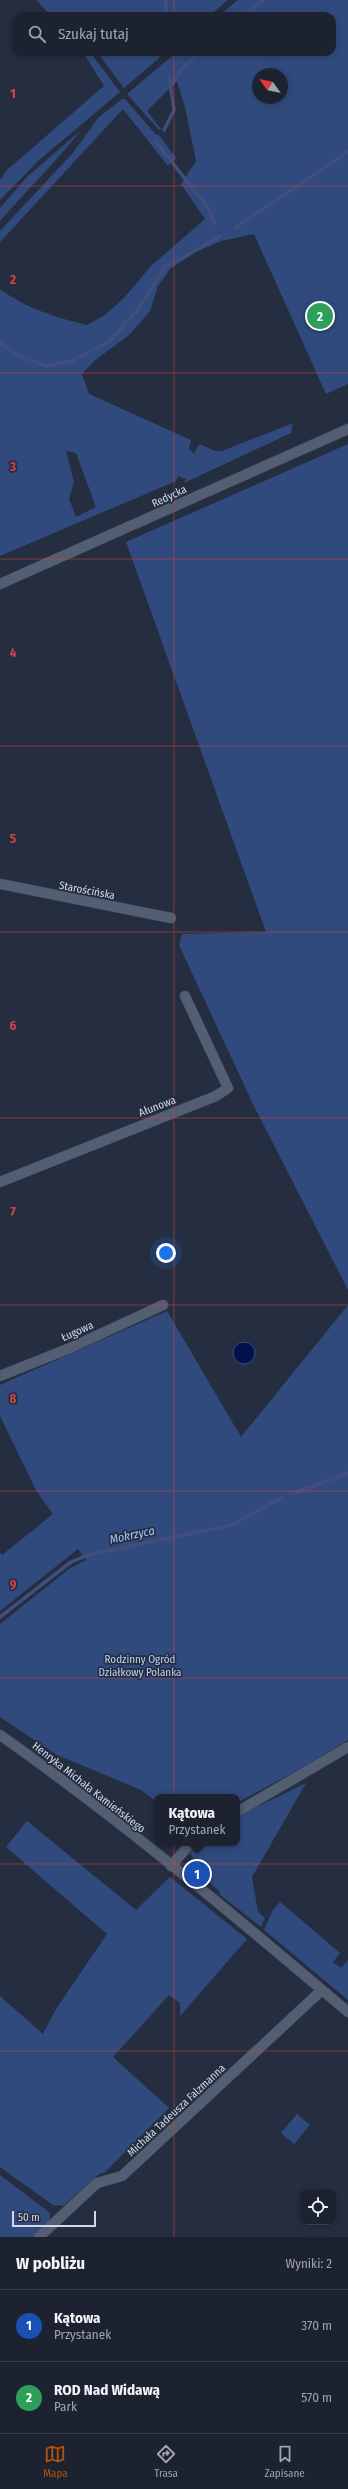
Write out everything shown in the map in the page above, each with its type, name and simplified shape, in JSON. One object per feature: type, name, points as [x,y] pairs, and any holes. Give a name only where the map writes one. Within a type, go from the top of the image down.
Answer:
[{"type":"street","name":"Redycka","points":[[0,584],[348,429]]},
{"type":"street","name":"Starościńska","points":[[0,884],[170,918]]},
{"type":"street","name":"Ałunowa","points":[[0,1182],[216,1096],[228,1088],[185,996]]},
{"type":"street","name":"Ługowa","points":[[0,1376],[70,1348],[163,1305]]},
{"type":"street","name":"Henryka Michała Kamieńskiego","points":[[0,1735],[171,1866],[348,2012]]},
{"type":"street","points":[[240,1810],[348,1747]]},
{"type":"street","points":[[171,1866],[188,1846]]},
{"type":"street","name":"Michała Tadeusza Falzmanna","points":[[39,2237],[97,2183],[122,2176],[322,1990]]},
{"type":"green space","points":[[37,0],[228,0],[214,12],[47,12]]},
{"type":"green space","points":[[238,0],[348,0],[348,384],[326,394],[254,234],[221,241],[196,252],[170,269],[158,286],[150,311],[128,336],[94,361],[82,374],[89,394],[191,440],[189,448],[194,454],[199,444],[215,451],[222,451],[293,423],[291,433],[184,483],[186,479],[178,476],[176,481],[0,556],[0,289],[20,302],[42,312],[87,325],[105,315],[124,298],[151,266],[205,219],[181,184],[196,161],[185,107],[177,81],[147,111],[161,129],[159,130],[127,94],[172,56],[336,56],[336,12],[224,12]],"holes":[[[66,451],[76,453],[96,507],[76,517],[69,499],[74,482]]]},
{"type":"green space","points":[[85,56],[93,56],[120,92],[39,160],[0,200],[0,180],[7,170],[104,86]]},
{"type":"green space","points":[[100,56],[160,56],[158,59],[124,88]]},
{"type":"green space","points":[[122,99],[125,99],[156,135],[158,134],[176,158],[168,166],[123,109],[0,242],[0,231],[72,154],[99,117]]},
{"type":"green space","points":[[81,130],[0,221],[0,208],[27,177]]},
{"type":"green space","points":[[348,444],[348,1290],[253,1104],[179,945],[182,934],[266,932],[126,542]]},
{"type":"green space","name":"Rodzinny Ogród Działkowy Polanka","points":[[348,1305],[348,1740],[300,1769],[240,1801],[240,1794],[154,1794],[154,1800],[141,1790],[57,1755],[0,1717],[0,1624],[69,1569],[86,1560],[78,1549],[0,1611],[0,1553],[2,1555],[53,1514],[37,1492],[0,1416],[0,1385],[167,1311],[241,1437]]},
{"type":"green space","points":[[306,1783],[252,1877],[258,1912],[265,1918],[261,1927],[219,1894],[220,1892],[209,1882],[190,1853],[198,1846],[240,1846],[240,1816]]},
{"type":"green space","points":[[27,1821],[136,1910],[170,1877],[247,1939],[180,2016],[180,2003],[169,1995],[113,2057],[169,2108],[104,2173],[99,2174],[63,2206],[53,2205],[0,2167],[0,1996],[43,2034],[56,2009],[107,1934],[6,1847]]},
{"type":"green space","points":[[280,1902],[340,1953],[333,1962],[341,1968],[348,1960],[348,2000],[264,1930],[273,1910]]},
{"type":"green space","points":[[297,2114],[310,2125],[294,2144],[281,2133]]},
{"type":"green space","points":[[0,2175],[50,2213],[50,2222],[33,2237],[0,2237]]},
{"type":"shaded area","points":[[244,1342],[252,1345],[255,1353],[252,1361],[244,1364],[236,1361],[233,1353],[236,1345]]},
{"type":"waterway","points":[[166,0],[166,12]]},
{"type":"waterway","points":[[249,12],[263,0]]},
{"type":"waterway","points":[[171,86],[180,71],[196,56]]},
{"type":"waterway","points":[[164,130],[174,110],[169,77]]},
{"type":"waterway","points":[[156,142],[209,209],[215,224]]},
{"type":"waterway","points":[[235,228],[348,152]]},
{"type":"waterway","points":[[0,343],[17,355],[46,366],[72,361],[110,341],[139,308],[165,267],[221,236]]},
{"type":"waterway","name":"Mokrzyca","points":[[291,1494],[348,1473]]},
{"type":"waterway","name":"Mokrzyca","points":[[0,1617],[71,1562],[88,1555],[232,1525],[281,1498]]},
{"type":"place","name":"ROD Nad Widawą","points":[[320,316]]},
{"type":"place","name":"Kątowa","points":[[197,1874]]}]
